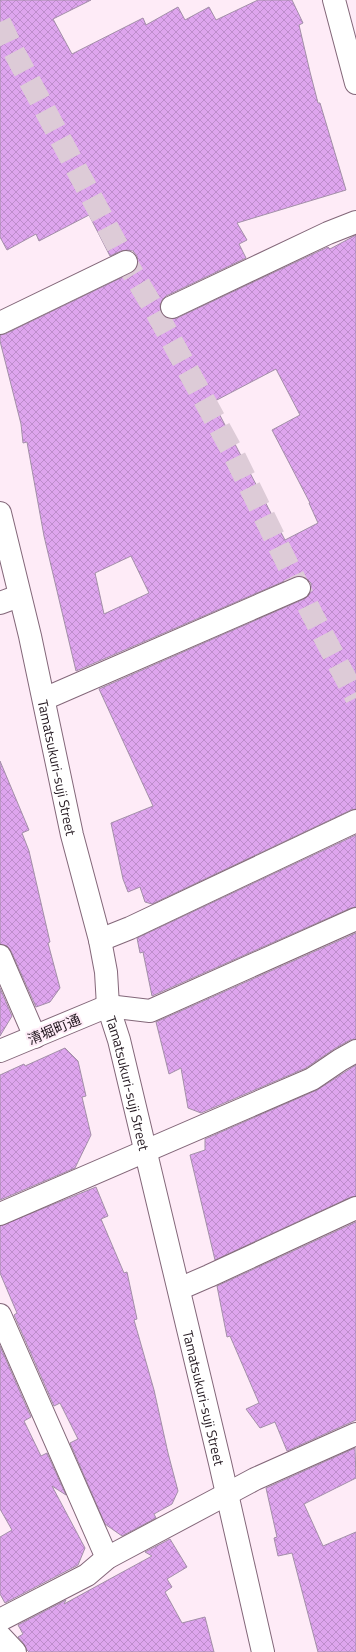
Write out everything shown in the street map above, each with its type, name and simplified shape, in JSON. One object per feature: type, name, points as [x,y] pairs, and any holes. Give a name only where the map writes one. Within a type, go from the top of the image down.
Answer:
[{"type":"street","points":[[334,0],[356,83]]},
{"type":"street","points":[[172,307],[328,233],[356,222]]},
{"type":"street","points":[[0,324],[126,262]]},
{"type":"street","name":"Tamatsukuri-suji Street","points":[[0,513],[10,600],[44,699],[72,836],[100,940],[106,972],[108,1006],[119,1040],[179,1289],[263,1652]]},
{"type":"street","points":[[44,699],[299,588]]},
{"type":"street","points":[[100,940],[130,928],[356,821]]},
{"type":"street","points":[[108,1006],[150,1011],[356,919]]},
{"type":"street","points":[[0,956],[35,1037]]},
{"type":"street","name":"清堀町通","points":[[0,1051],[108,1006]]},
{"type":"street","points":[[0,1214],[110,1165],[146,1152],[179,1136],[312,1079],[340,1060],[356,1052]]},
{"type":"street","points":[[179,1289],[356,1208]]},
{"type":"street","points":[[0,1314],[107,1558]]},
{"type":"street","points":[[0,1620],[87,1575],[107,1558],[254,1479],[356,1434]]},
{"type":"street","points":[[0,1636],[15,1652]]},
{"type":"building","points":[[0,0],[91,0],[53,19],[72,54],[143,18],[146,25],[178,7],[185,20],[209,7],[216,20],[258,0],[292,0],[303,23],[299,25],[310,72],[318,103],[320,103],[346,190],[237,223],[247,240],[239,244],[246,258],[166,296],[162,300],[160,306],[161,313],[165,317],[171,319],[177,318],[328,247],[330,249],[356,235],[356,809],[351,810],[152,904],[145,902],[140,887],[128,892],[123,879],[111,823],[153,806],[99,689],[304,599],[309,595],[311,583],[306,578],[300,576],[294,577],[76,671],[44,536],[27,442],[23,443],[21,424],[0,341],[0,335],[5,334],[131,273],[137,269],[137,256],[133,251],[127,250],[110,256],[89,215],[39,241],[36,234],[7,250],[0,237]],"holes":[[[276,369],[300,415],[272,430],[310,503],[318,523],[285,540],[213,402]],[[131,556],[149,593],[104,614],[95,573]]]},
{"type":"building","points":[[0,761],[29,830],[22,833],[29,851],[50,942],[48,943],[60,988],[50,1002],[36,1007],[11,951],[7,946],[0,944]]},
{"type":"building","points":[[356,835],[356,907],[152,996],[143,952],[140,953],[137,938]]},
{"type":"building","points":[[356,933],[356,1039],[350,1040],[334,1049],[306,1068],[201,1113],[188,1108],[181,1068],[169,1074],[156,1022]]},
{"type":"building","points":[[0,988],[12,1016],[0,1036]]},
{"type":"building","points":[[65,1048],[78,1061],[86,1096],[82,1097],[91,1135],[75,1168],[0,1200],[0,1075],[24,1064],[25,1066]]},
{"type":"building","points":[[356,1065],[356,1196],[215,1260],[190,1155],[205,1150],[205,1139],[317,1090]]},
{"type":"building","points":[[96,1187],[108,1216],[101,1219],[124,1273],[127,1272],[137,1319],[134,1320],[154,1390],[178,1491],[172,1504],[154,1514],[156,1518],[122,1536],[105,1524],[70,1443],[78,1439],[60,1403],[54,1406],[14,1315],[17,1313],[0,1273],[0,1226]]},
{"type":"building","points":[[356,1222],[356,1420],[287,1451],[275,1422],[260,1428],[246,1409],[259,1403],[230,1336],[227,1337],[217,1286]]},
{"type":"building","points":[[0,1346],[31,1417],[24,1421],[41,1456],[47,1453],[66,1495],[52,1486],[85,1548],[78,1565],[5,1603],[0,1594],[0,1537],[12,1530],[0,1509]]},
{"type":"building","points":[[355,1448],[356,1478],[304,1504],[323,1546],[356,1532],[356,1652],[318,1652],[292,1553],[278,1556],[274,1538],[277,1537],[266,1488]]},
{"type":"building","points":[[170,1539],[187,1567],[167,1579],[172,1587],[165,1592],[182,1623],[205,1617],[214,1652],[29,1652],[27,1650],[18,1637],[23,1634],[18,1625],[66,1600],[64,1604],[152,1556],[145,1552]]},
{"type":"tunnel","points":[[0,22],[12,48],[126,262],[156,312],[231,449],[312,614],[356,698]]}]
